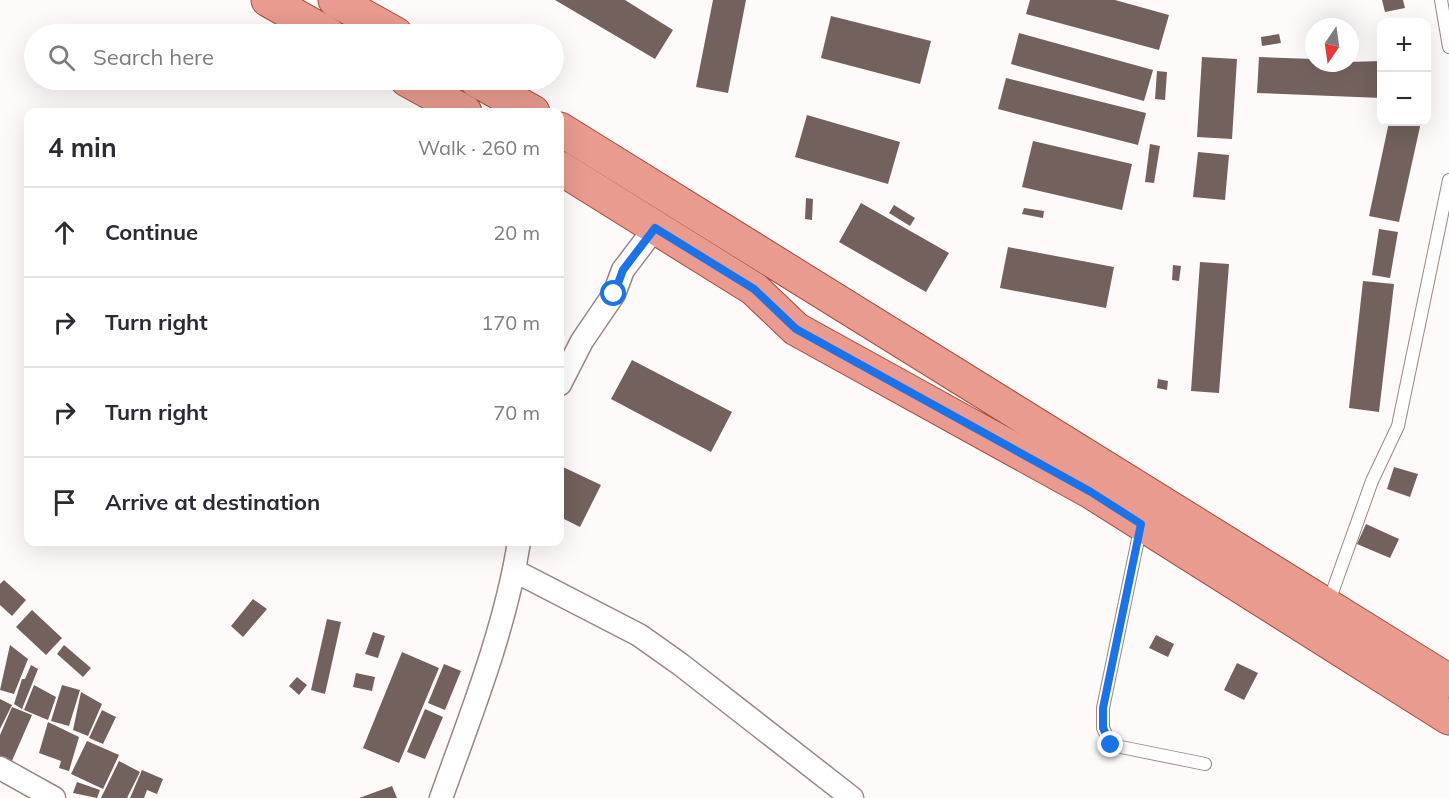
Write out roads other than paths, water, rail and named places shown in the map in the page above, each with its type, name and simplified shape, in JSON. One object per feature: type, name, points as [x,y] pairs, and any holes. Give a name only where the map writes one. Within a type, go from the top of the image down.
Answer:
[{"type":"main road","points":[[268,0],[310,24]]},
{"type":"main road","points":[[335,0],[378,24]]},
{"type":"main road","points":[[425,90],[458,108]]},
{"type":"main road","points":[[494,90],[526,108]]},
{"type":"main road","points":[[564,131],[1449,681]]},
{"type":"main road","points":[[564,171],[754,289],[796,329],[1091,492],[1449,718]]},
{"type":"street","points":[[564,376],[582,341],[614,294],[623,270],[655,228]]},
{"type":"street","points":[[441,798],[495,645],[515,571],[518,546]]},
{"type":"street","points":[[515,571],[639,635],[680,664],[852,798]]},
{"type":"street","points":[[0,768],[54,798]]},
{"type":"lane","points":[[1441,0],[1449,47]]},
{"type":"lane","points":[[1328,605],[1372,481],[1398,426],[1449,180]]},
{"type":"lane","points":[[1141,524],[1103,708],[1103,728],[1111,745],[1205,764]]}]
